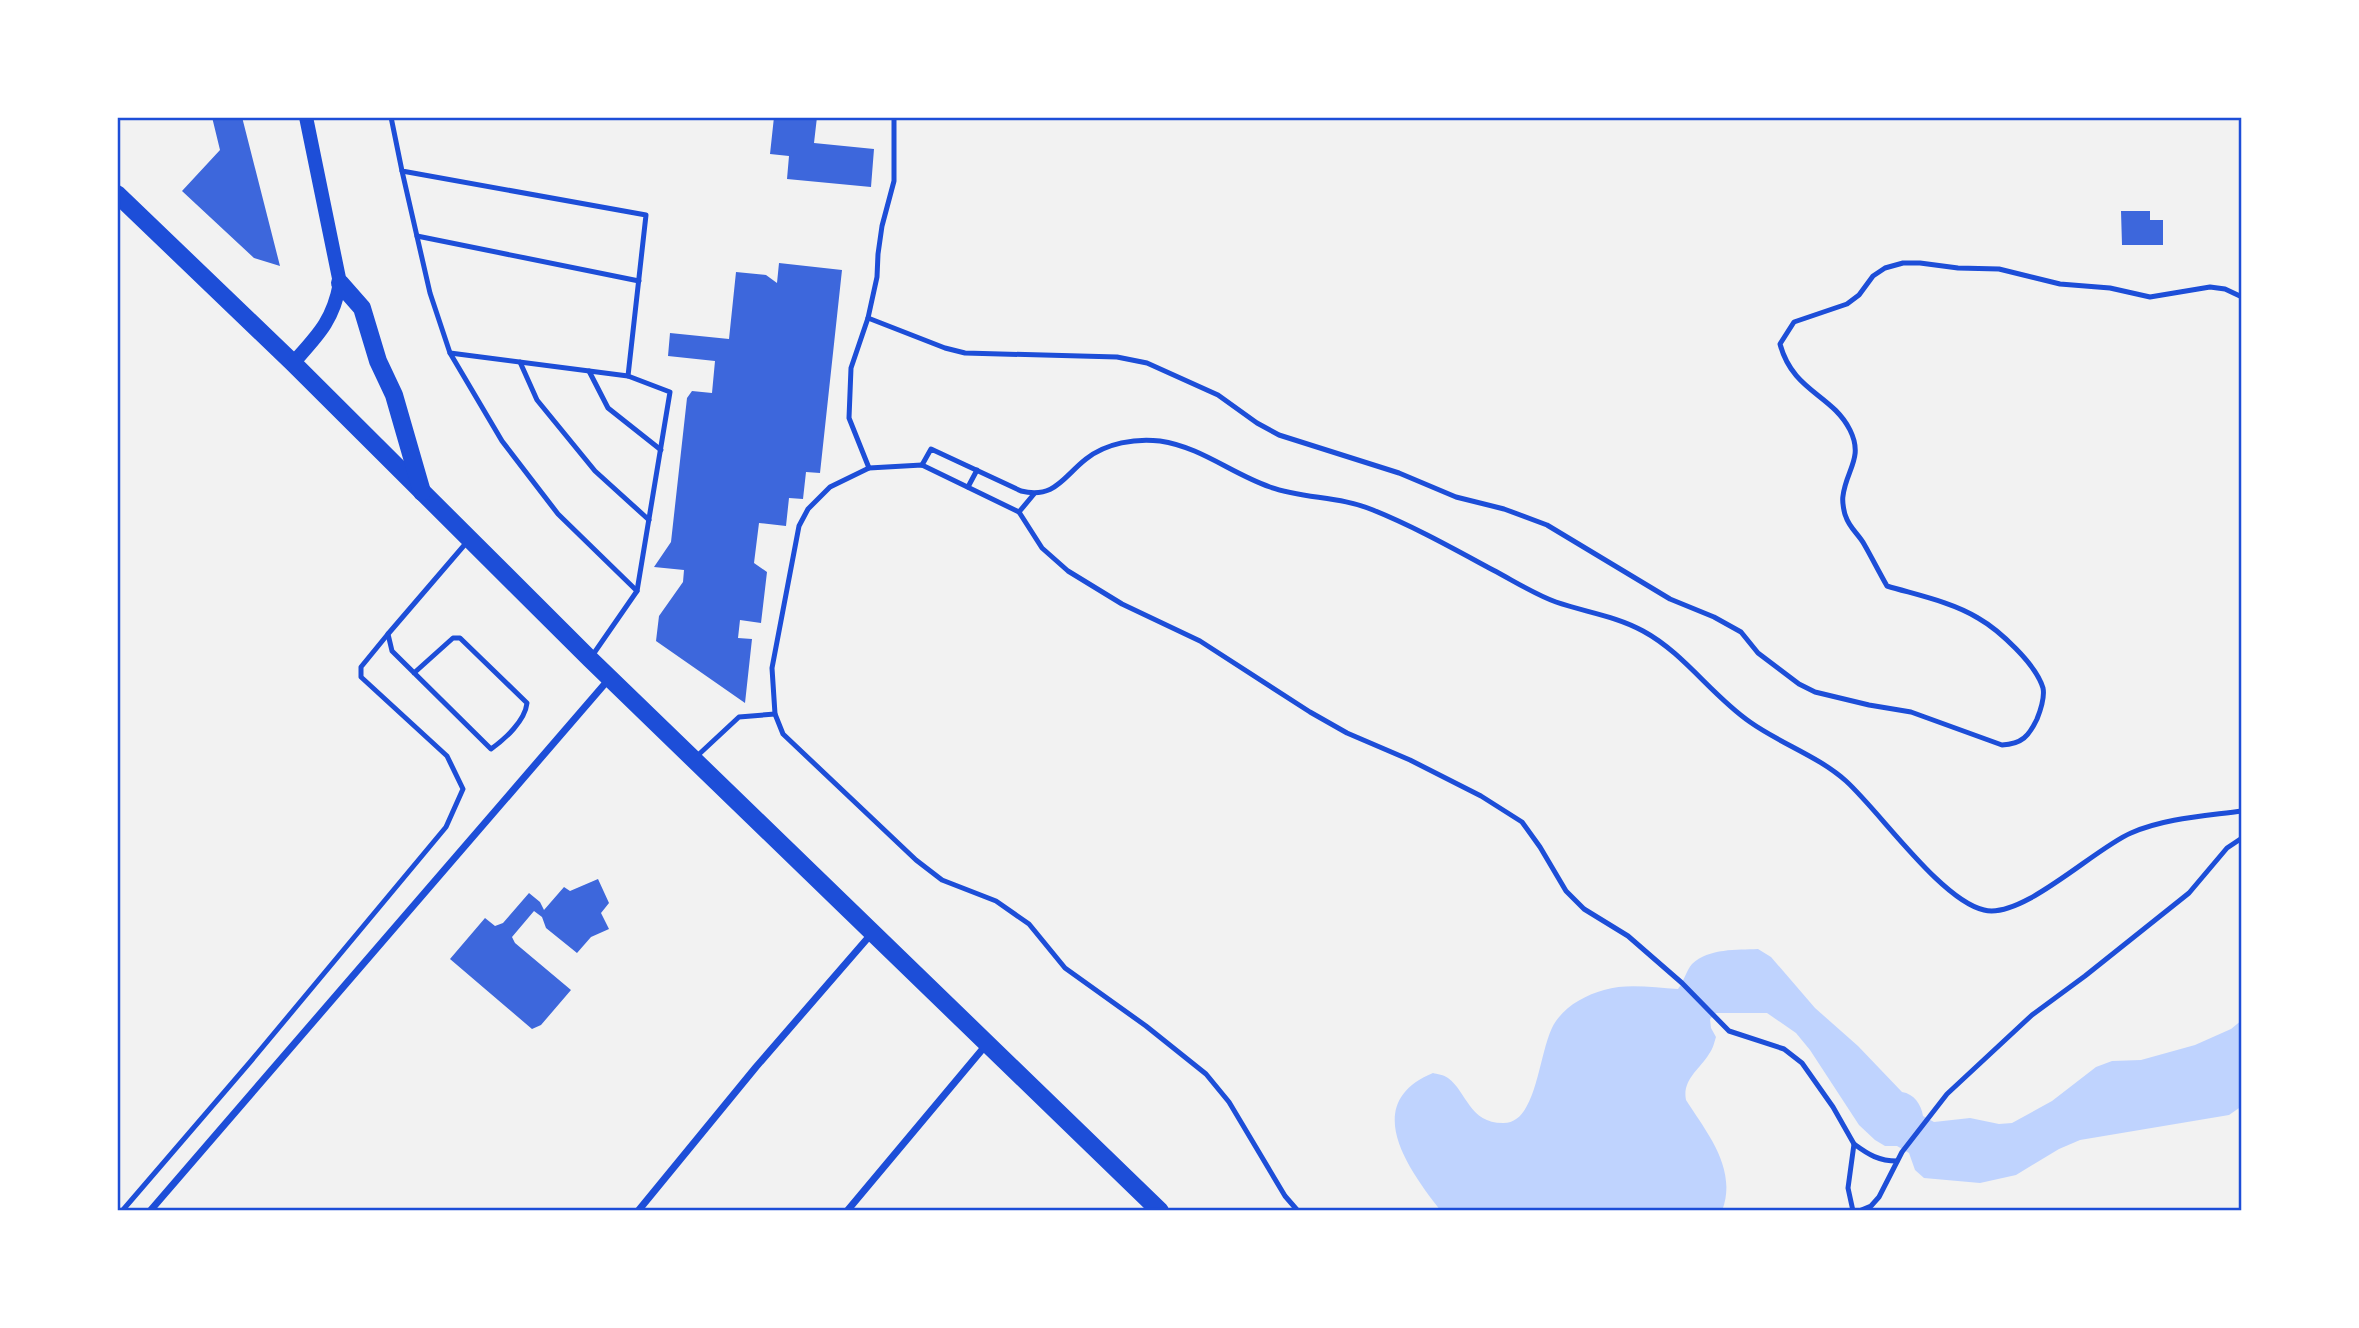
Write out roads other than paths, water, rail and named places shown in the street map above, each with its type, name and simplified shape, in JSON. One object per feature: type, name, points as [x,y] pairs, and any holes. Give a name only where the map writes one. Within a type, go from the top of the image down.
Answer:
[{"type":"main road","points":[[293,363],[322,331],[336,306],[340,283],[306,117]]},
{"type":"main road","points":[[117,194],[293,363],[590,659],[1160,1211]]},
{"type":"main road","points":[[340,283],[362,308],[378,361],[394,395],[424,495]]},
{"type":"street","points":[[150,1211],[610,678]]},
{"type":"street","points":[[638,1211],[756,1067],[874,932]]},
{"type":"street","points":[[847,1211],[988,1044]]},
{"type":"lane","points":[[391,117],[430,293],[450,353],[502,441],[558,514],[637,591]]},
{"type":"lane","points":[[869,468],[849,418],[851,368],[868,318],[877,277],[882,226],[894,181],[894,117]]},
{"type":"lane","points":[[402,171],[646,215],[628,376]]},
{"type":"lane","points":[[417,236],[639,281]]},
{"type":"lane","points":[[868,318],[965,353],[1117,357],[1147,363],[1218,395],[1279,435],[1399,473],[1456,497],[1504,509],[1547,525],[1670,599],[1714,617],[1741,632],[1758,653],[1807,688],[1869,705],[1911,712],[2002,745],[2016,744],[2029,735],[2042,708],[2043,690],[2035,671],[2014,648],[1979,618],[1887,586],[1864,543],[1846,517],[1843,497],[1854,466],[1856,448],[1850,429],[1840,416],[1794,376],[1780,345],[1794,322],[1847,304],[1859,295],[1873,276],[1885,268],[1903,263],[1999,269],[2060,284],[2110,288],[2150,297],[2210,287],[2225,289],[2242,297]]},
{"type":"lane","points":[[450,353],[628,376],[670,392],[637,591],[590,659]]},
{"type":"lane","points":[[520,362],[537,400],[586,461],[649,520]]},
{"type":"lane","points":[[589,371],[608,408],[661,450]]},
{"type":"lane","points":[[922,465],[931,449],[1021,491],[1034,494],[1048,491],[1063,482],[1087,457],[1108,447],[1132,441],[1160,441],[1213,458],[1250,480],[1273,489],[1337,499],[1389,516],[1556,602],[1617,619],[1643,631],[1669,649],[1717,696],[1750,722],[1821,762],[1847,782],[1933,874],[1968,905],[1987,912],[2001,911],[2024,901],[2130,833],[2175,821],[2242,811]]},
{"type":"lane","points":[[1298,1211],[1285,1196],[1229,1102],[1206,1074],[1146,1026],[1065,968],[1028,924],[996,901],[942,880],[916,860],[783,734],[775,714],[772,668],[799,526],[808,509],[830,487],[869,468],[922,465],[1019,512],[1042,548],[1068,571],[1122,604],[1200,641],[1347,733],[1410,760],[1482,796],[1522,822],[1566,891],[1584,909],[1628,936],[1682,983],[1729,1031],[1784,1049],[1802,1063],[1833,1107],[1854,1144],[1869,1156],[1883,1161],[1897,1161]]},
{"type":"lane","points":[[968,487],[977,470]]},
{"type":"lane","points":[[1019,512],[1034,494]]},
{"type":"lane","points":[[122,1211],[446,827],[463,789],[447,756],[361,677],[360,667],[469,540]]},
{"type":"lane","points":[[388,634],[392,651],[414,673],[491,749],[500,743],[526,713],[527,703],[460,638],[453,638],[414,673]]},
{"type":"lane","points":[[695,758],[740,717],[775,714]]},
{"type":"lane","points":[[1859,1211],[1871,1206],[1879,1197],[1902,1152],[1947,1094],[2032,1015],[2189,893],[2227,848],[2242,838]]},
{"type":"lane","points":[[1853,1211],[1848,1188],[1854,1144]]},
{"type":"water","points":[[1758,949],[1771,957],[1815,1008],[1858,1046],[1902,1092],[1913,1097],[1921,1107],[1923,1116],[1934,1122],[1970,1118],[1999,1124],[2012,1123],[2052,1101],[2096,1067],[2112,1061],[2141,1060],[2195,1045],[2231,1029],[2242,1020],[2242,1106],[2229,1115],[2080,1140],[2059,1149],[2016,1175],[1980,1183],[1924,1178],[1915,1170],[1909,1153],[1897,1146],[1885,1146],[1859,1125],[1796,1033],[1767,1013],[1716,1013],[1710,1019],[1716,1037],[1712,1048],[1689,1081],[1685,1093],[1686,1100],[1711,1139],[1723,1166],[1726,1196],[1722,1211],[1441,1211],[1416,1176],[1397,1138],[1395,1119],[1399,1101],[1411,1086],[1433,1073],[1443,1075],[1483,1118],[1503,1123],[1515,1120],[1531,1098],[1550,1033],[1560,1015],[1571,1005],[1590,995],[1613,988],[1641,986],[1678,989],[1692,964],[1707,955],[1723,951]]}]
